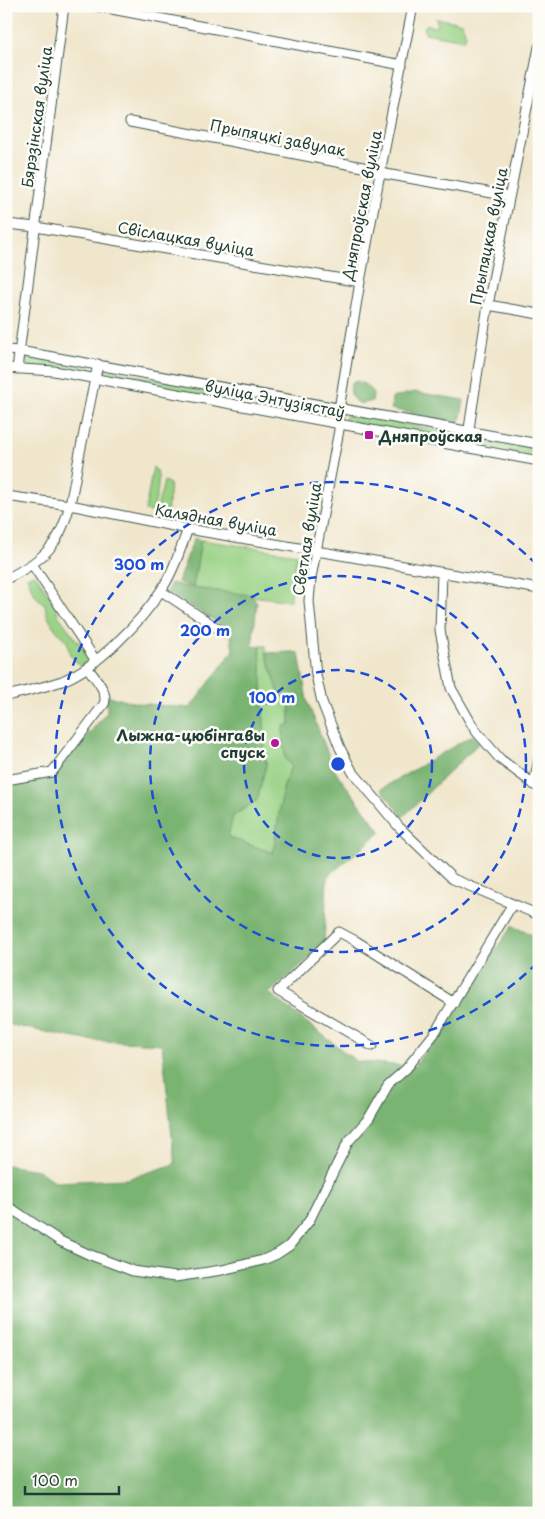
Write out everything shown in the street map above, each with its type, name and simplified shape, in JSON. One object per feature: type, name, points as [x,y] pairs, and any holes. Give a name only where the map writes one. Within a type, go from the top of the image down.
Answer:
[{"type":"street","name":"Бярэзінская вуліца","points":[[17,369],[64,6]]},
{"type":"street","points":[[96,6],[402,65]]},
{"type":"street","name":"Дняпроўская вуліца","points":[[339,424],[360,282],[413,6]]},
{"type":"street","name":"Прыпяцкая вуліца","points":[[466,448],[488,305],[509,196],[536,74],[539,47]]},
{"type":"street","name":"Прыпяцкі завулак","points":[[130,122],[368,168],[380,173],[509,196]]},
{"type":"street","name":"Свіслацкая вуліца","points":[[6,224],[36,227],[360,282]]},
{"type":"street","points":[[488,305],[539,314]]},
{"type":"street","name":"вуліца Энтузіястаў","points":[[6,350],[98,364],[539,444]]},
{"type":"street","points":[[6,579],[32,564],[51,547],[60,532],[70,505],[98,364]]},
{"type":"street","name":"вуліца Энтузіястаў","points":[[6,368],[54,371],[539,461]]},
{"type":"street","name":"Светлая вуліца","points":[[339,424],[311,578],[309,601],[316,674],[322,702],[340,748],[352,771],[399,827],[453,879],[539,915]]},
{"type":"street","name":"Калядная вуліца","points":[[6,496],[70,505],[188,529],[539,589]]},
{"type":"street","points":[[6,696],[62,680],[96,661],[146,612],[161,591],[188,529]]},
{"type":"street","points":[[32,564],[96,661]]},
{"type":"street","points":[[442,573],[440,630],[451,688],[475,730],[500,759],[536,786]]},
{"type":"street","points":[[161,591],[225,633]]},
{"type":"street","points":[[6,780],[52,772],[104,704],[106,700],[105,694],[87,667]]},
{"type":"street","points":[[536,786],[539,758]]},
{"type":"street","points":[[6,1205],[60,1241],[133,1271],[175,1277],[222,1270],[263,1260],[277,1254],[289,1246],[309,1221],[348,1142],[369,1118],[388,1085],[406,1069],[434,1034],[512,905]]},
{"type":"street","points":[[372,1046],[278,991],[339,932],[454,1002]]},
{"type":"green space","points":[[436,18],[462,23],[466,35],[464,40],[425,33],[424,28],[427,24],[433,27],[438,26]]},
{"type":"green space","points":[[24,355],[92,367],[94,369],[93,374],[23,365]]},
{"type":"green space","points":[[105,369],[333,412],[334,416],[331,419],[101,376],[102,370]]},
{"type":"green space","points":[[356,381],[367,385],[371,390],[373,393],[372,401],[362,403],[355,401],[351,394],[351,384]]},
{"type":"green space","points":[[414,392],[464,400],[460,423],[391,409],[392,398]]},
{"type":"green space","points":[[348,414],[455,433],[454,441],[346,421],[345,417]]},
{"type":"green space","points":[[473,436],[539,448],[539,457],[472,444]]},
{"type":"green space","points":[[153,467],[158,476],[158,482],[153,512],[145,511]]},
{"type":"green space","points":[[164,481],[170,484],[167,515],[156,513]]},
{"type":"green space","points":[[194,538],[201,540],[193,587],[178,582]]},
{"type":"green space","points":[[201,540],[297,554],[290,601],[193,588]]},
{"type":"green space","points":[[33,574],[37,576],[57,609],[58,615],[86,653],[89,659],[86,664],[80,666],[70,655],[67,641],[52,625],[47,615],[45,604],[36,596],[27,577]]},
{"type":"green space","points":[[171,583],[193,588],[251,595],[257,603],[252,647],[260,646],[266,765],[257,800],[233,816],[228,837],[273,853],[283,789],[291,766],[285,758],[283,727],[290,724],[290,701],[280,696],[266,653],[293,652],[299,653],[307,701],[335,771],[381,832],[327,877],[324,945],[269,993],[356,1061],[414,1067],[512,926],[539,938],[539,1513],[6,1513],[6,1165],[38,1170],[55,1182],[127,1179],[175,1164],[162,1044],[86,1040],[6,1024],[6,786],[52,778],[107,712],[107,696],[137,703],[190,708],[233,651],[230,630],[167,592]]},
{"type":"green space","name":"Лыжна-цюбінгавы спуск","points":[[260,646],[266,646],[266,653],[280,696],[290,700],[290,724],[283,728],[285,758],[291,766],[283,789],[273,853],[228,837],[233,816],[257,800],[266,765]]},
{"type":"green space","points":[[473,735],[479,743],[403,817],[381,789]]},
{"type":"place","name":"Дняпроўская","points":[[369,435]]},
{"type":"place","name":"Лыжна-цюбінгавы спуск","points":[[275,743]]}]
